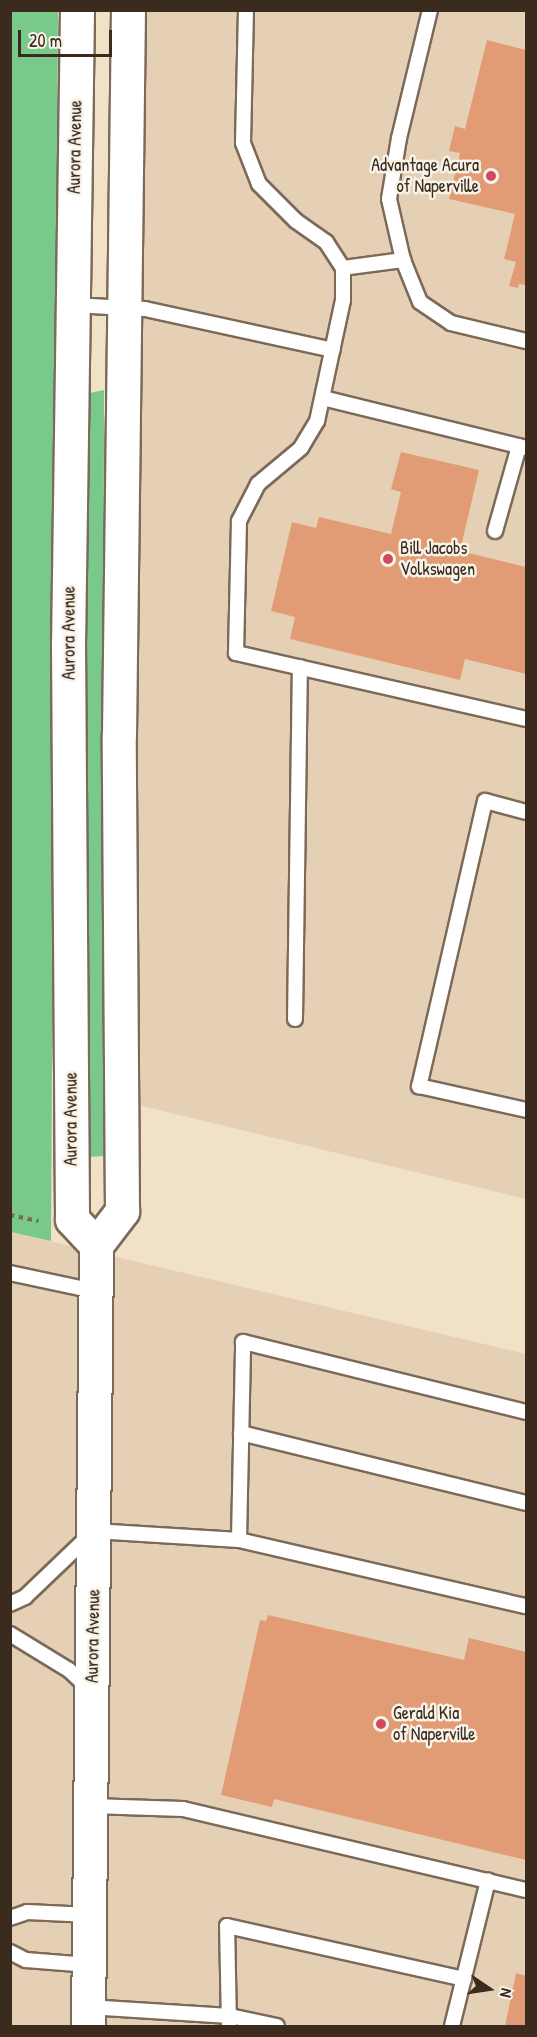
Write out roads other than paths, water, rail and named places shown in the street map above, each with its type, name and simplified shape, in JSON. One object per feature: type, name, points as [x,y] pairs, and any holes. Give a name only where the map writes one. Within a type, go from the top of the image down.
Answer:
[{"type":"main road","name":"Aurora Avenue","points":[[77,10],[68,643],[72,1219],[96,1245],[98,1291],[88,2017]]},
{"type":"main road","points":[[96,1245],[122,1210],[119,735],[128,10]]},
{"type":"lane","points":[[246,10],[243,143],[259,184],[297,221],[326,242],[343,268],[343,300],[317,421],[301,448],[258,484],[239,521],[236,652],[526,719]]},
{"type":"lane","points":[[430,10],[399,138],[389,199],[403,260],[420,302],[451,323],[526,342]]},
{"type":"lane","points":[[343,268],[403,260]]},
{"type":"lane","points":[[73,305],[146,309],[333,350]]},
{"type":"lane","points":[[323,398],[523,447],[495,531]]},
{"type":"lane","points":[[295,1019],[300,667]]},
{"type":"lane","points":[[526,812],[485,801],[419,1086],[526,1110]]},
{"type":"lane","points":[[10,1273],[98,1291]]},
{"type":"lane","points":[[239,1540],[243,1342],[526,1412]]},
{"type":"lane","points":[[241,1433],[526,1503]]},
{"type":"lane","points":[[10,1604],[25,1597],[94,1531],[239,1540],[526,1606]]},
{"type":"lane","points":[[10,1634],[69,1670],[92,1692]]},
{"type":"lane","points":[[91,1806],[183,1809],[526,1890]]},
{"type":"lane","points":[[452,2026],[488,1880]]},
{"type":"lane","points":[[10,1918],[27,1912],[90,1915]]},
{"type":"lane","points":[[230,2021],[227,1926],[464,1979]]},
{"type":"lane","points":[[10,1952],[26,1960],[89,1965]]},
{"type":"lane","points":[[88,2017],[230,2021],[277,2026]]},
{"type":"place","name":"Advantage Acura of Naperville","points":[[491,176]]},
{"type":"place","name":"Bill Jacobs Volkswagen","points":[[388,559]]},
{"type":"place","name":"Gerald Kia of Naperville","points":[[381,1724]]}]
